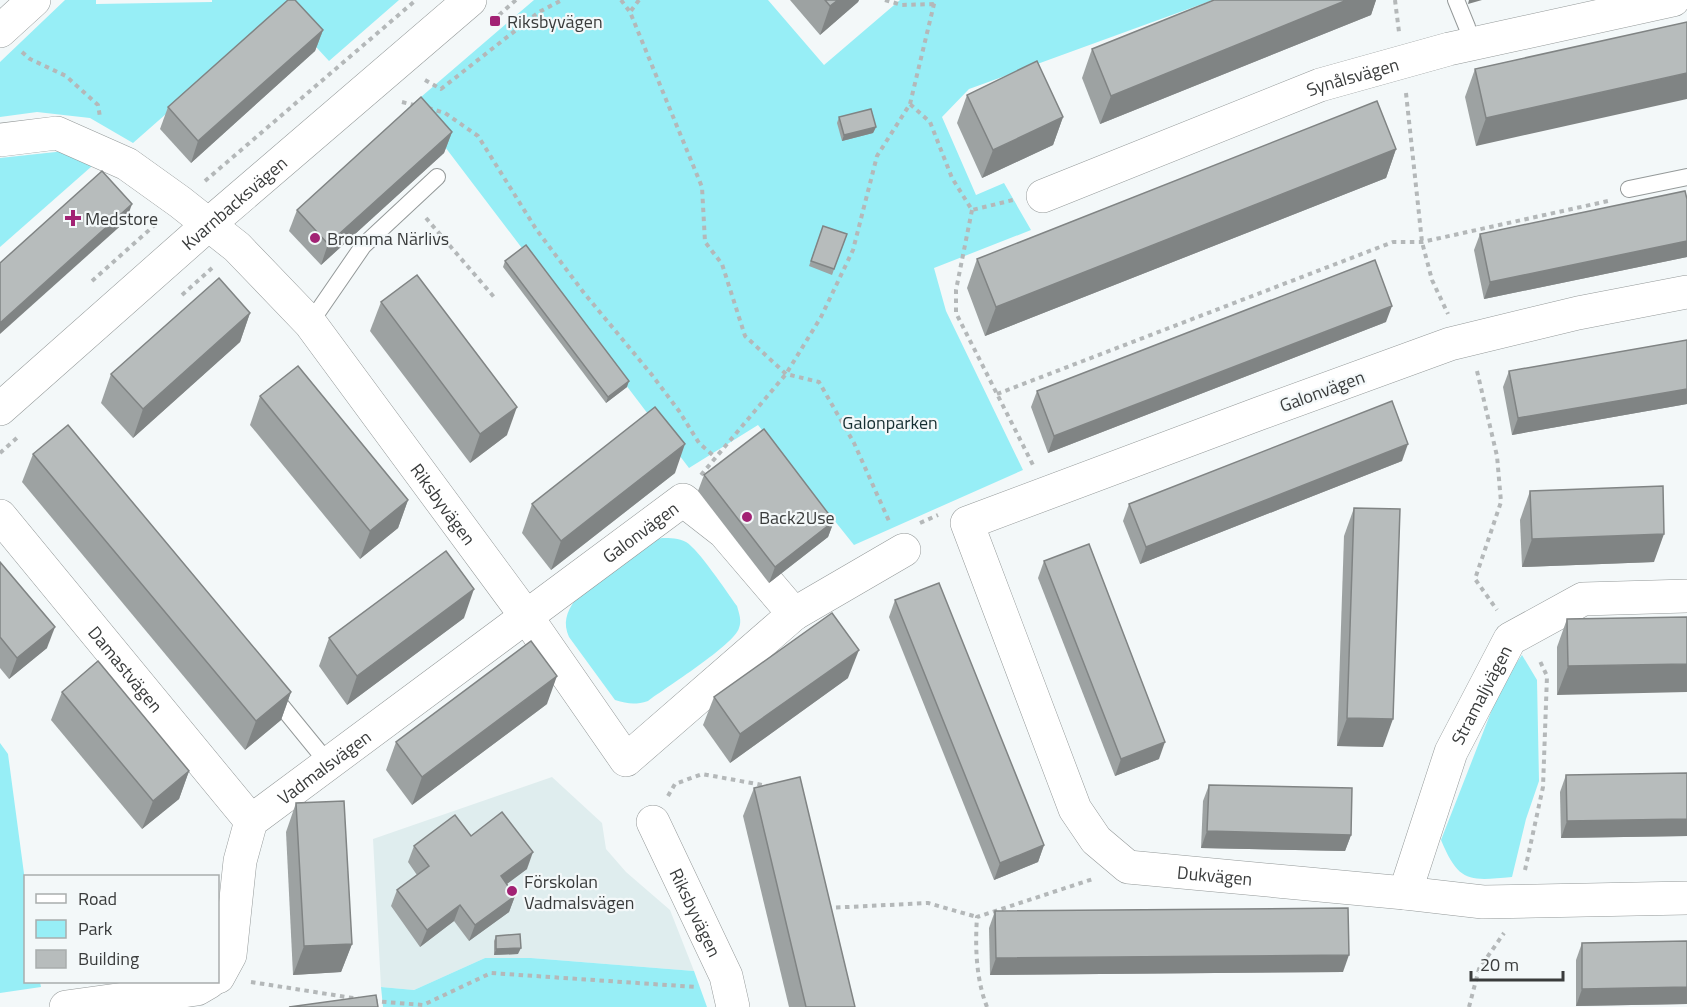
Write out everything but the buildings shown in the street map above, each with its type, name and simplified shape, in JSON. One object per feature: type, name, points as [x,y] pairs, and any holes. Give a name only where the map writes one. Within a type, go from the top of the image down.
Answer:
[{"type":"street","points":[[0,31],[34,0]]},
{"type":"street","name":"Kvarnbacksvägen","points":[[0,409],[209,224],[470,0]]},
{"type":"street","name":"Synålsvägen","points":[[1042,196],[1320,85],[1471,44],[1673,0]]},
{"type":"street","name":"Riksbyvägen","points":[[0,140],[57,133],[127,164],[237,247],[310,323],[526,616],[626,760],[794,615]]},
{"type":"street","name":"Galonvägen","points":[[1128,867],[1096,840],[1075,809],[967,523],[1450,344],[1578,313],[1687,292]]},
{"type":"street","name":"Galonvägen","points":[[526,616],[683,500],[724,532],[794,615]]},
{"type":"street","name":"Damastvägen","points":[[0,516],[251,821]]},
{"type":"street","points":[[794,615],[897,537]]},
{"type":"street","name":"Stramaljvägen","points":[[1405,893],[1451,752],[1510,639],[1583,599],[1687,596]]},
{"type":"street","name":"Vadmalsvägen","points":[[251,821],[526,616]]},
{"type":"street","points":[[219,975],[230,955],[240,861],[251,821]]},
{"type":"street","name":"Riksbyvägen","points":[[653,822],[726,975],[731,998]]},
{"type":"street","name":"Dukvägen","points":[[1128,867],[1483,902],[1687,898]]},
{"type":"street","points":[[66,1007],[196,989],[206,983]]},
{"type":"lane","points":[[1456,0],[1471,44]]},
{"type":"lane","points":[[310,323],[363,246],[437,177]]},
{"type":"lane","points":[[1629,189],[1687,177]]},
{"type":"lane","points":[[261,681],[328,764]]},
{"type":"path","points":[[425,80],[441,89],[539,12],[562,0]]},
{"type":"path","points":[[621,0],[630,12],[702,187],[705,242],[722,264],[746,336],[786,374],[819,382],[854,443],[897,537]]},
{"type":"path","points":[[630,12],[639,0]]},
{"type":"path","points":[[683,500],[715,457],[786,374],[821,316],[853,250],[877,156],[910,104],[935,2],[902,5],[885,0]]},
{"type":"path","points":[[30,60],[66,76],[98,105],[102,124]]},
{"type":"path","points":[[401,101],[445,113],[478,136],[536,229],[584,293],[652,375],[699,443],[715,457]]},
{"type":"path","points":[[910,104],[930,122],[952,178],[972,210],[956,290],[956,313],[1047,493]]},
{"type":"path","points":[[997,394],[1393,242],[1422,242],[1613,200],[1629,189]]},
{"type":"path","points":[[972,210],[1030,195],[1042,196]]},
{"type":"path","points":[[411,201],[494,297]]},
{"type":"path","points":[[1469,1007],[1479,969],[1514,919],[1543,787],[1547,676],[1533,649],[1518,635]]},
{"type":"path","points":[[653,822],[675,784],[702,774],[775,787]]},
{"type":"path","points":[[827,908],[928,903],[977,917],[1128,867]]},
{"type":"path","points":[[824,897],[829,919]]},
{"type":"path","points":[[977,917],[975,950],[987,1007]]},
{"type":"path","points":[[219,977],[382,1002],[423,1005],[491,973],[731,998]]},
{"type":"shaded area","name":"Förskolan Vadmalsvägen","points":[[552,777],[602,823],[606,849],[626,872],[670,910],[694,971],[531,958],[485,958],[414,990],[381,987],[373,839]]},
{"type":"green space","points":[[65,0],[96,0],[96,4],[212,2],[212,0],[399,0],[329,61],[283,11],[133,143],[90,118],[37,112],[0,117],[0,62]]},
{"type":"green space","name":"Galonparken","points":[[534,0],[768,0],[824,65],[900,0],[1213,0],[969,89],[942,117],[976,195],[1004,183],[1031,230],[934,268],[946,311],[1023,470],[854,545],[758,425],[689,468],[420,114],[407,109]]},
{"type":"green space","points":[[65,151],[92,166],[0,247],[0,158]]},
{"type":"green space","points":[[662,538],[686,542],[698,553],[737,606],[740,625],[725,645],[648,701],[635,703],[615,700],[569,637],[566,618],[575,600],[650,541]]},
{"type":"green space","points":[[1522,655],[1537,680],[1539,781],[1526,819],[1512,877],[1475,878],[1460,872],[1447,854],[1441,840],[1502,684]]},
{"type":"green space","points":[[0,743],[8,754],[24,875],[24,983],[40,983],[41,987],[0,993]]},
{"type":"green space","points":[[485,958],[531,958],[694,971],[707,1007],[383,1007],[381,987],[414,990]]},
{"type":"place","name":"Riksbyvägen","points":[[495,21]]},
{"type":"place","name":"Medstore","points":[[73,218]]},
{"type":"place","name":"Bromma Närlivs","points":[[315,238]]},
{"type":"place","name":"Back2Use","points":[[747,517]]},
{"type":"place","name":"Förskolan Vadmalsvägen","points":[[512,891]]}]
